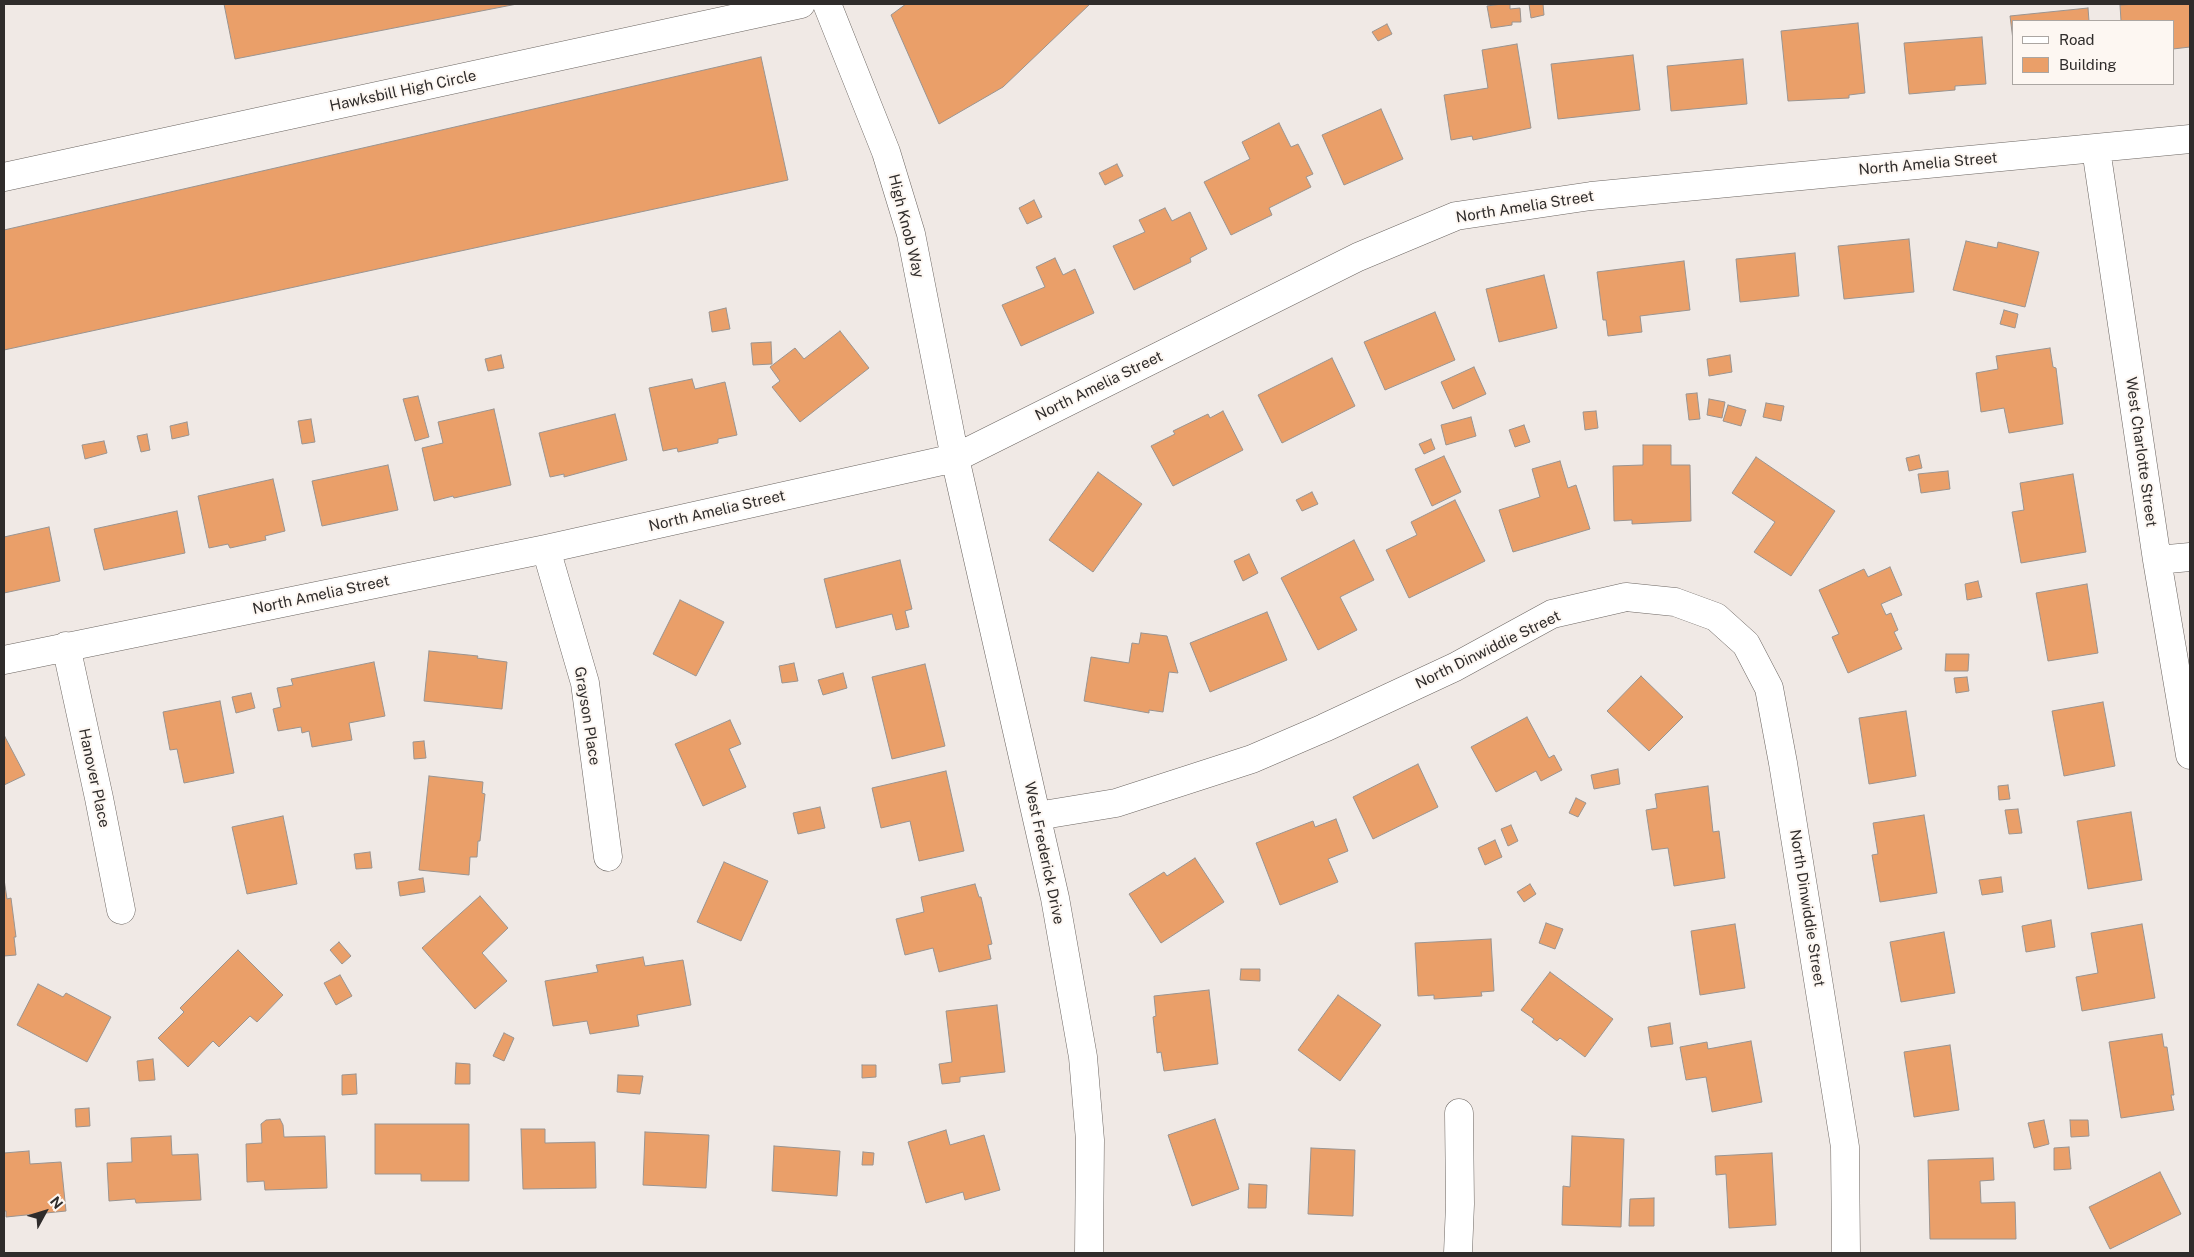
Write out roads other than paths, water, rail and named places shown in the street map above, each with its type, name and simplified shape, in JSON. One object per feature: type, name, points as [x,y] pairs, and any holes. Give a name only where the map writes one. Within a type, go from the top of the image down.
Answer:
[{"type":"street","name":"Hawksbill High Circle","points":[[4,175],[801,4]]},
{"type":"street","name":"High Knob Way","points":[[827,4],[886,152],[911,234],[955,458]]},
{"type":"street","name":"North Amelia Street","points":[[4,660],[546,549],[955,458],[1358,258],[1456,216],[1591,196],[2190,139]]},
{"type":"street","name":"West Charlotte Street","points":[[2096,149],[2157,560],[2190,754]]},
{"type":"street","name":"West Frederick Drive","points":[[955,458],[1055,898],[1083,1057],[1090,1140],[1091,1212],[1089,1253]]},
{"type":"street","name":"Grayson Place","points":[[546,549],[585,683],[608,857]]},
{"type":"street","points":[[2157,560],[2190,557]]},
{"type":"street","name":"North Dinwiddie Street","points":[[1036,816],[1116,802],[1252,759],[1324,728],[1447,670],[1552,614],[1626,597],[1674,602],[1716,617],[1746,644],[1769,688],[1783,763],[1845,1147],[1846,1253]]},
{"type":"street","name":"Hanover Place","points":[[66,646],[121,910]]},
{"type":"street","points":[[1458,1253],[1460,1204],[1459,1113]]}]
